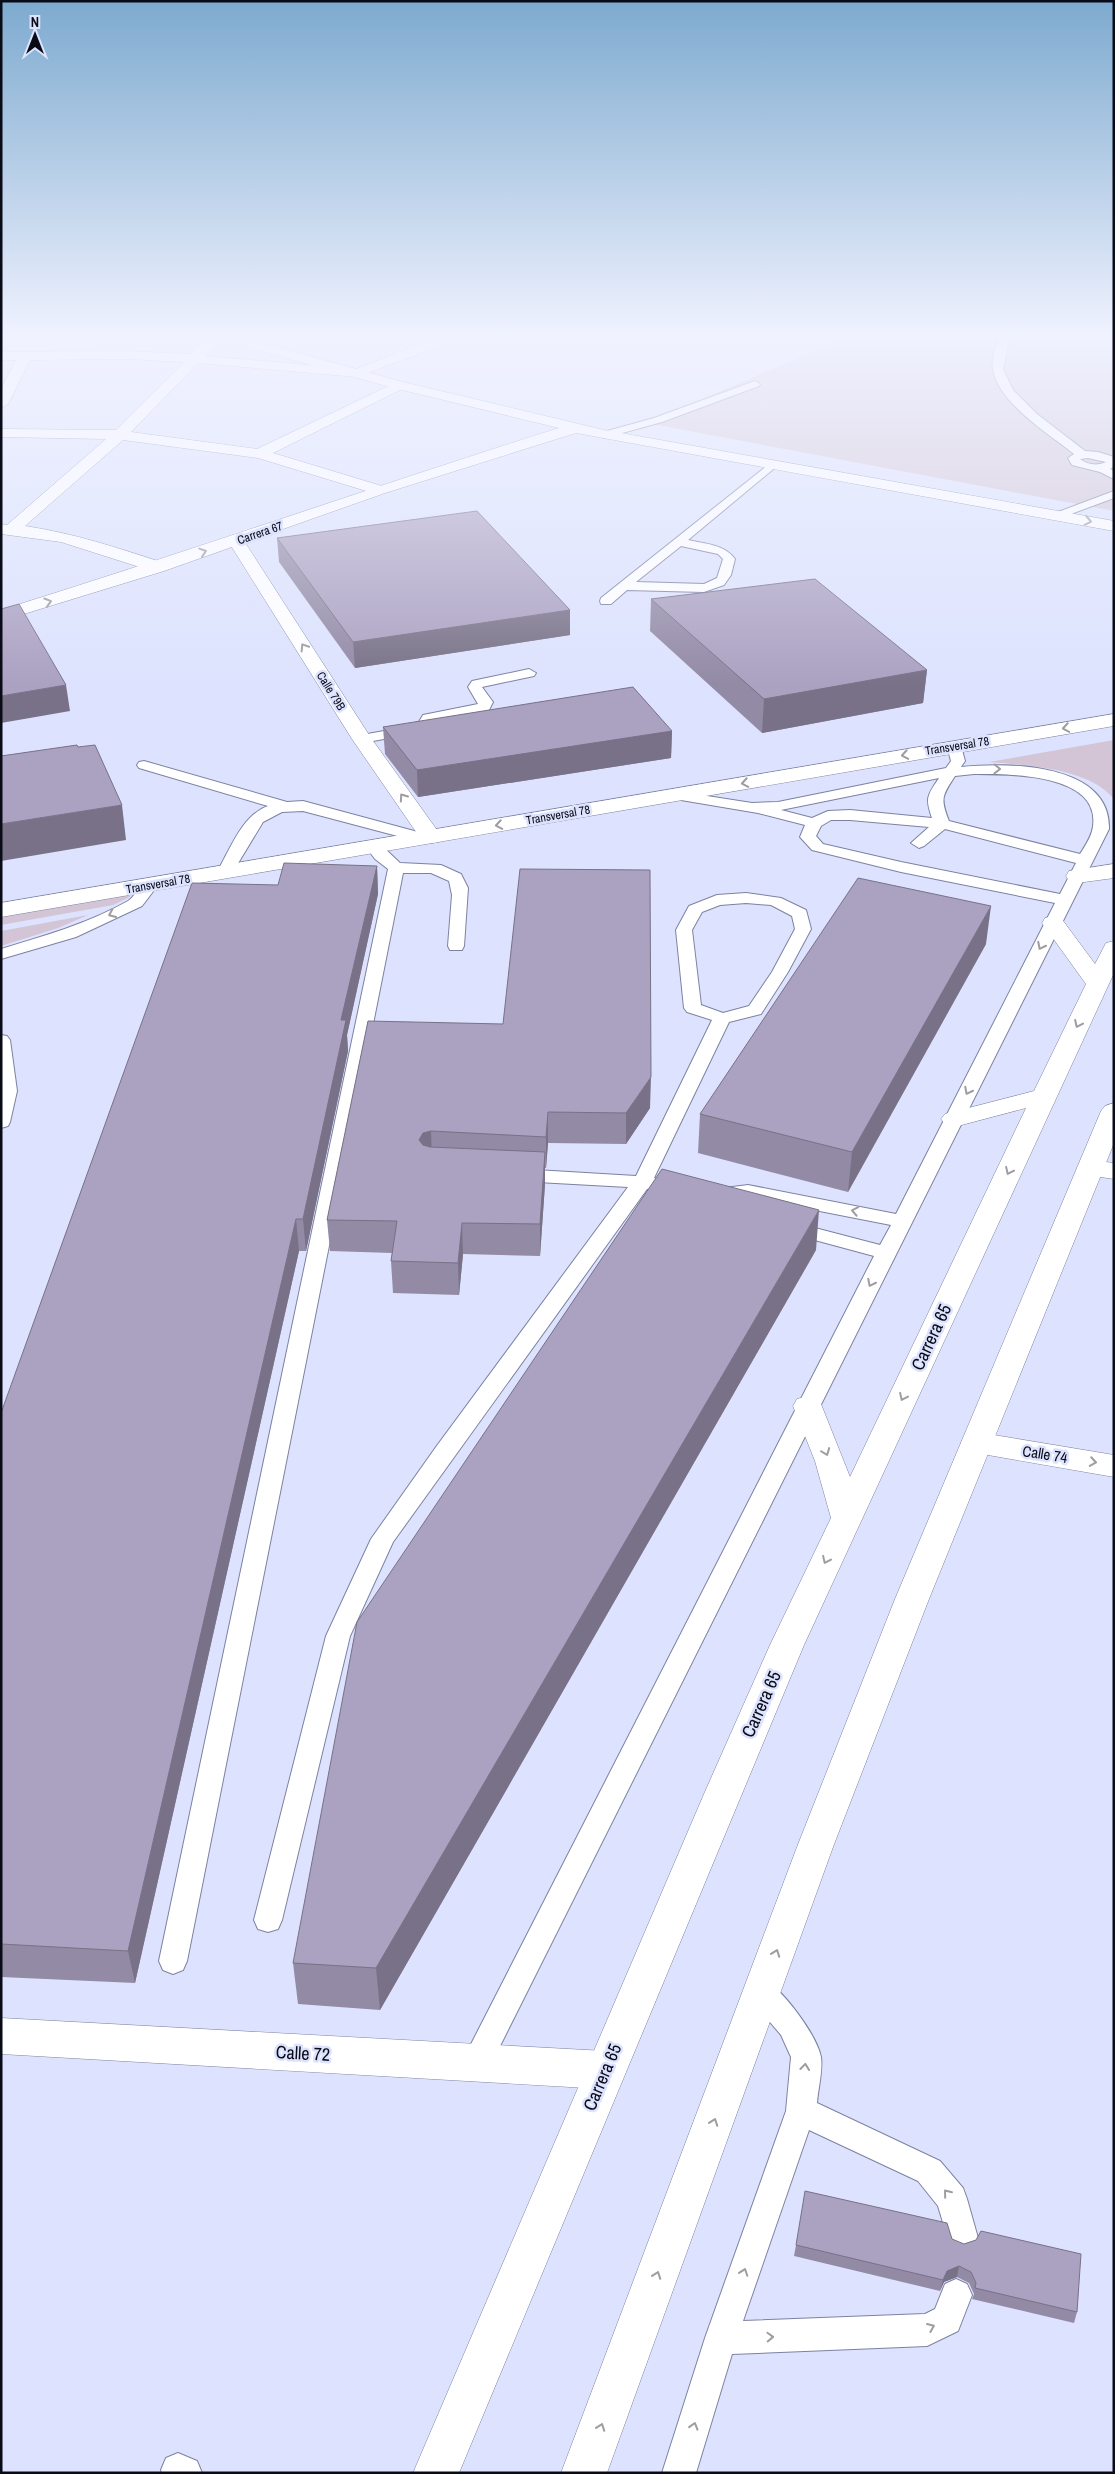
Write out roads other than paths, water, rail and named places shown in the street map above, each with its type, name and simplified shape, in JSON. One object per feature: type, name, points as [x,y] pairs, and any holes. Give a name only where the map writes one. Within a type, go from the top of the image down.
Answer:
[{"type":"main road","points":[[7,529],[97,454]]},
{"type":"main road","points":[[261,454],[380,490]]},
{"type":"main road","name":"Carrera 67","points":[[1,616],[158,567],[380,490],[492,454]]},
{"type":"main road","points":[[719,454],[1114,526]]},
{"type":"main road","points":[[7,529],[59,536],[107,548],[158,567]]},
{"type":"main road","name":"Calle 79B","points":[[236,541],[362,740],[428,838]]},
{"type":"main road","name":"Transversal 78","points":[[1,910],[1114,720]]},
{"type":"main road","points":[[1081,868],[1114,871]]},
{"type":"main road","points":[[1053,922],[1080,962],[1097,983]]},
{"type":"main road","name":"Carrera 65","points":[[436,2473],[729,1776],[846,1517],[1114,948]]},
{"type":"main road","points":[[954,1119],[1044,1096]]},
{"type":"main road","points":[[584,2473],[815,1847],[912,1599],[976,1443],[1102,1169],[1114,1111]]},
{"type":"main road","points":[[808,1406],[830,1461],[846,1517]]},
{"type":"main road","name":"Calle 74","points":[[976,1443],[1114,1466]]},
{"type":"main road","name":"Calle 72","points":[[1,2036],[605,2070]]},
{"type":"lane","points":[[1082,454],[1097,455],[1112,461],[1108,466],[1102,467],[1114,476]]},
{"type":"lane","points":[[606,601],[773,464]]},
{"type":"lane","points":[[1056,515],[1114,494]]},
{"type":"lane","points":[[625,586],[704,588],[717,586],[723,581],[729,560],[722,551],[679,542]]},
{"type":"lane","points":[[362,740],[417,730],[423,728],[428,718],[484,707],[486,702],[475,687],[477,684],[529,673]]},
{"type":"lane","points":[[942,824],[934,803],[935,795],[958,761],[954,746]]},
{"type":"lane","points":[[144,765],[287,806]]},
{"type":"lane","points":[[477,2062],[1101,829],[1102,814],[1096,800],[1080,786],[1058,778],[1024,770],[984,769],[949,773],[757,808]]},
{"type":"lane","points":[[675,795],[720,800],[814,823]]},
{"type":"lane","points":[[225,872],[259,816],[274,809],[287,806],[304,806],[428,838]]},
{"type":"lane","points":[[1064,900],[904,863],[818,847],[808,837],[814,823],[828,816],[850,815],[942,824],[1081,868]]},
{"type":"lane","points":[[919,843],[942,824]]},
{"type":"lane","points":[[374,847],[381,856],[396,868],[427,867],[452,874],[460,884],[456,946]]},
{"type":"lane","points":[[173,1961],[396,868]]},
{"type":"lane","points":[[1,954],[70,933],[136,903],[150,885]]},
{"type":"lane","points":[[746,898],[775,901],[800,913],[803,929],[780,972],[756,1010],[722,1018],[694,1008],[684,930],[694,909],[717,900],[746,898]]},
{"type":"lane","points":[[268,1920],[338,1636],[383,1540],[444,1453],[643,1181],[722,1018]]},
{"type":"lane","points":[[1,1040],[8,1091],[1,1122]]},
{"type":"lane","points":[[499,1174],[643,1181],[672,1187]]},
{"type":"lane","points":[[736,1211],[705,1193],[748,1191],[902,1221]]},
{"type":"lane","points":[[774,1224],[886,1253]]},
{"type":"lane","points":[[676,2468],[801,2111],[806,2057],[791,2026],[762,1992]]},
{"type":"lane","points":[[801,2111],[929,2171],[952,2199],[962,2238]]},
{"type":"lane","points":[[721,2338],[927,2330],[947,2320],[956,2295]]}]
